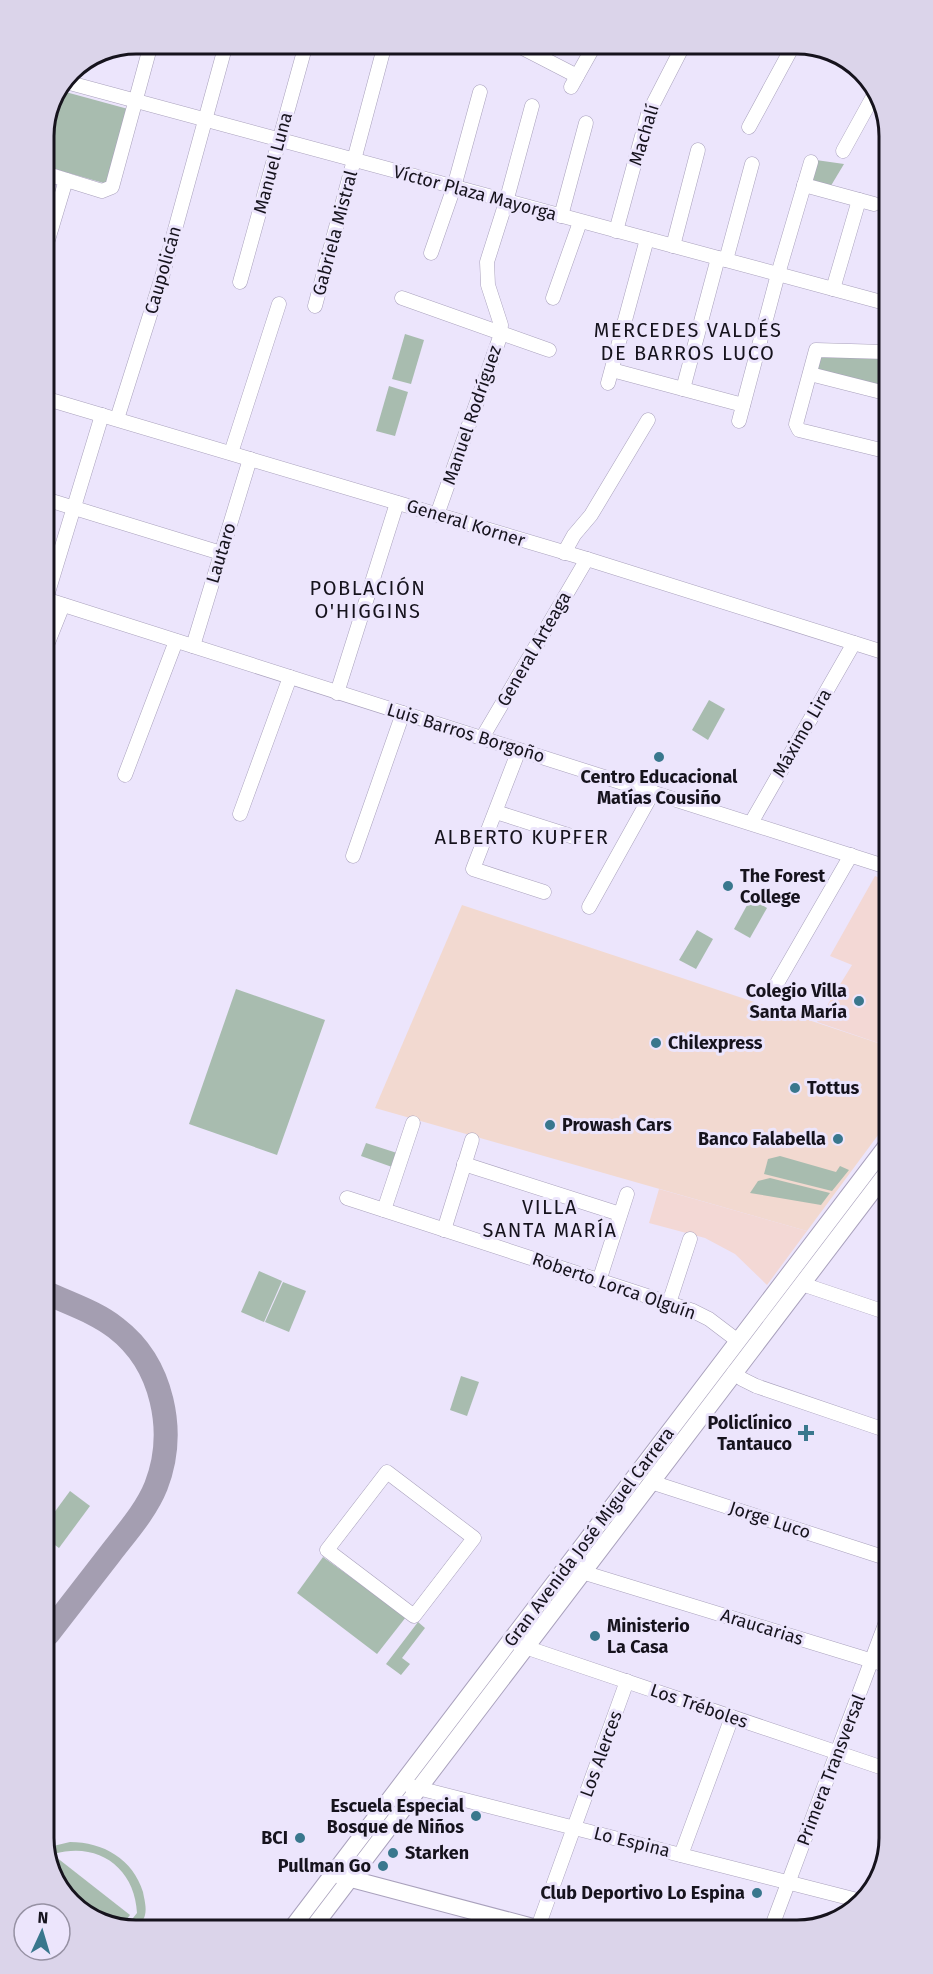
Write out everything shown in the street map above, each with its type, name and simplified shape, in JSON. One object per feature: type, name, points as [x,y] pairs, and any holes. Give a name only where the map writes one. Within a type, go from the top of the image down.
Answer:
[{"type":"main road","name":"Gran Avenida José Miguel Carrera","points":[[298,1920],[402,1784],[517,1644],[576,1567],[738,1341],[879,1156]]},
{"type":"main road","name":"Gran Avenida José Miguel Carrera","points":[[576,1567],[651,1482],[879,1183]]},
{"type":"main road","name":"Gran Avenida José Miguel Carrera","points":[[319,1920],[420,1788],[517,1644]]},
{"type":"main road","points":[[334,1874],[503,1920]]},
{"type":"street","points":[[54,176],[102,191],[109,190],[113,184],[148,54]]},
{"type":"street","name":"Caupolicán","points":[[117,419],[162,277],[223,54]]},
{"type":"street","name":"Manuel Luna","points":[[240,282],[303,54]]},
{"type":"street","name":"Gabriela Mistral","points":[[315,306],[382,54]]},
{"type":"street","points":[[531,54],[574,81],[589,54]]},
{"type":"street","name":"Machalí","points":[[616,231],[650,108],[679,54]]},
{"type":"street","points":[[748,127],[788,54]]},
{"type":"street","name":"Víctor Plaza Mayorga","points":[[73,84],[879,301]]},
{"type":"street","points":[[431,253],[453,187],[480,92]]},
{"type":"street","points":[[843,151],[871,101]]},
{"type":"street","name":"Manuel Rodríguez","points":[[437,515],[501,333],[499,318],[488,285],[486,270],[488,254],[507,202],[532,106]]},
{"type":"street","points":[[561,216],[586,123]]},
{"type":"street","points":[[673,246],[698,150]]},
{"type":"street","points":[[739,421],[778,274],[812,162]]},
{"type":"street","points":[[679,388],[718,258],[752,164]]},
{"type":"street","points":[[54,220],[66,180]]},
{"type":"street","points":[[804,185],[874,204]]},
{"type":"street","points":[[833,289],[859,200]]},
{"type":"street","points":[[553,298],[580,222]]},
{"type":"street","points":[[647,239],[610,377],[679,388],[743,405]]},
{"type":"street","points":[[402,298],[549,350]]},
{"type":"street","points":[[231,453],[279,304]]},
{"type":"street","points":[[879,352],[816,350],[796,424],[797,428],[879,449]]},
{"type":"street","points":[[810,374],[879,391]]},
{"type":"street","name":"General Korner","points":[[54,401],[587,559],[879,651]]},
{"type":"street","points":[[54,571],[102,415]]},
{"type":"street","points":[[564,553],[574,535],[591,515],[648,420]]},
{"type":"street","name":"Lautaro","points":[[193,646],[250,459]]},
{"type":"street","points":[[54,502],[221,553]]},
{"type":"street","points":[[337,693],[397,503]]},
{"type":"street","name":"General Arteaga","points":[[482,738],[587,559]]},
{"type":"street","name":"Luis Barros Borgoño","points":[[54,602],[879,864]]},
{"type":"street","points":[[54,628],[63,605]]},
{"type":"street","points":[[125,775],[176,641]]},
{"type":"street","name":"Máximo Lira","points":[[751,823],[854,643]]},
{"type":"street","points":[[240,814],[290,677]]},
{"type":"street","points":[[353,856],[403,713]]},
{"type":"street","points":[[519,750],[473,869],[544,892]]},
{"type":"street","points":[[589,907],[653,792]]},
{"type":"street","points":[[496,812],[574,837]]},
{"type":"street","points":[[776,985],[850,855]]},
{"type":"street","points":[[384,1210],[413,1123]]},
{"type":"street","points":[[444,1230],[472,1140]]},
{"type":"street","points":[[464,1164],[620,1214]]},
{"type":"street","points":[[599,1281],[627,1194]]},
{"type":"street","name":"Roberto Lorca Olguín","points":[[347,1198],[703,1315],[738,1341]]},
{"type":"street","points":[[669,1303],[690,1239]]},
{"type":"street","points":[[802,1284],[879,1310]]},
{"type":"street","points":[[734,1372],[756,1386],[879,1428]]},
{"type":"street","points":[[387,1472],[474,1538],[414,1616],[327,1550],[387,1472]]},
{"type":"street","name":"Jorge Luco","points":[[651,1482],[879,1556]]},
{"type":"street","name":"Araucarias","points":[[576,1567],[879,1663]]},
{"type":"street","name":"Primera Transversal","points":[[774,1920],[879,1642]]},
{"type":"street","name":"Los Tréboles","points":[[517,1644],[879,1767]]},
{"type":"street","name":"Los Alerces","points":[[541,1920],[627,1682]]},
{"type":"street","points":[[681,1855],[732,1717]]},
{"type":"street","name":"Lo Espina","points":[[402,1784],[852,1899]]},
{"type":"shaded area","points":[[875,876],[879,878],[879,1043],[817,1022],[852,965],[830,956]]},
{"type":"shaded area","points":[[462,905],[879,1043],[879,1134],[807,1231],[375,1108]]},
{"type":"shaded area","points":[[659,1189],[807,1231],[767,1285],[735,1254],[705,1238],[649,1223]]},
{"type":"green space","points":[[67,92],[128,109],[107,184],[54,169],[54,131],[57,115]]},
{"type":"green space","points":[[816,160],[844,164],[829,189],[810,184]]},
{"type":"green space","points":[[405,334],[424,340],[411,384],[392,379]]},
{"type":"green space","points":[[819,353],[879,355],[879,389],[816,372]]},
{"type":"green space","points":[[389,386],[408,392],[395,436],[376,431]]},
{"type":"green space","points":[[709,700],[725,709],[708,740],[692,730]]},
{"type":"green space","points":[[751,898],[767,908],[750,938],[734,929]]},
{"type":"green space","points":[[697,930],[713,939],[696,969],[679,960]]},
{"type":"green space","points":[[236,989],[325,1020],[277,1155],[189,1124]]},
{"type":"green space","points":[[366,1143],[397,1153],[392,1167],[361,1156]]},
{"type":"green space","points":[[780,1156],[836,1172],[840,1166],[849,1170],[832,1191],[764,1174],[768,1159]]},
{"type":"green space","points":[[770,1178],[830,1193],[821,1205],[750,1193],[758,1181]]},
{"type":"green space","points":[[259,1271],[282,1281],[264,1322],[241,1312]]},
{"type":"green space","points":[[283,1282],[306,1291],[289,1332],[265,1322]]},
{"type":"green space","points":[[461,1376],[479,1382],[467,1416],[450,1410]]},
{"type":"green space","points":[[70,1491],[90,1506],[59,1548],[54,1544],[54,1513]]},
{"type":"green space","points":[[323,1557],[406,1617],[377,1654],[297,1593]]},
{"type":"green space","points":[[418,1622],[425,1628],[402,1658],[410,1664],[401,1675],[386,1664]]},
{"type":"green space","points":[[70,1842],[94,1845],[105,1849],[124,1862],[132,1870],[143,1892],[146,1909],[142,1920],[131,1920],[137,1913],[135,1897],[121,1871],[111,1862],[85,1851],[56,1854],[55,1846]]},
{"type":"green space","points":[[57,1858],[130,1915],[127,1919],[115,1917],[86,1903],[65,1879]]},
{"type":"taxiway","points":[[54,1296],[100,1317],[132,1343],[145,1360],[155,1380],[162,1400],[165,1422],[162,1465],[156,1486],[147,1504],[54,1626]]},
{"type":"place","name":"Centro Educacional Matías Cousiño","points":[[659,757]]},
{"type":"place","name":"The Forest College","points":[[728,886]]},
{"type":"place","name":"Colegio Villa Santa María","points":[[859,1001]]},
{"type":"place","name":"Chilexpress","points":[[656,1043]]},
{"type":"place","name":"Tottus","points":[[795,1088]]},
{"type":"place","name":"Prowash Cars","points":[[550,1125]]},
{"type":"place","name":"Banco Falabella","points":[[838,1139]]},
{"type":"place","name":"Policlínico Tantauco","points":[[806,1433]]},
{"type":"place","name":"Ministerio La Casa","points":[[595,1636]]},
{"type":"place","name":"Escuela Especial Bosque de Niños","points":[[476,1816]]},
{"type":"place","name":"BCI","points":[[300,1838]]},
{"type":"place","name":"Starken","points":[[393,1853]]},
{"type":"place","name":"Pullman Go","points":[[383,1866]]},
{"type":"place","name":"Club Deportivo Lo Espina","points":[[757,1893]]},
{"type":"district","name":"MERCEDES VALDÉS DE BARROS LUCO","points":[[688,342]]},
{"type":"district","name":"POBLACIÓN O'HIGGINS","points":[[368,600]]},
{"type":"district","name":"ALBERTO KUPFER","points":[[522,837]]},
{"type":"district","name":"VILLA SANTA MARÍA","points":[[550,1218]]}]
